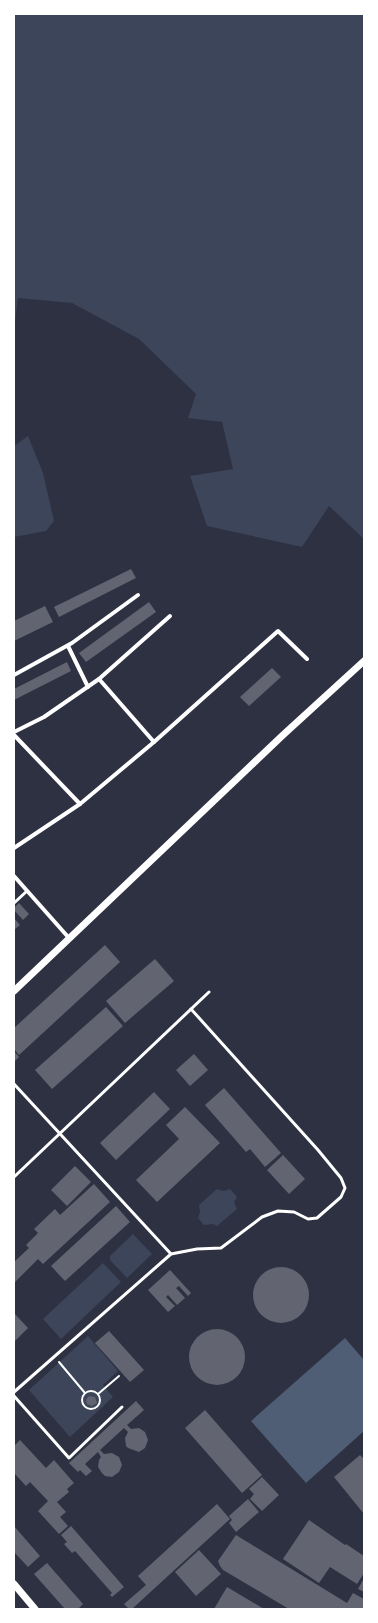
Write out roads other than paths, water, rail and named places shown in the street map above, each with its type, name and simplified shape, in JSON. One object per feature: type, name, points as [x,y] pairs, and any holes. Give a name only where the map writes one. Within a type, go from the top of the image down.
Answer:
[{"type":"street","points":[[14,675],[68,646],[138,595]]},
{"type":"street","points":[[14,732],[44,717],[99,679],[170,616]]},
{"type":"street","points":[[14,848],[80,804],[154,742],[278,631],[307,659]]},
{"type":"street","points":[[68,646],[88,687]]},
{"type":"street","points":[[14,991],[283,735],[364,661]]},
{"type":"street","points":[[99,679],[154,742]]},
{"type":"street","points":[[14,735],[80,804]]},
{"type":"street","points":[[14,876],[69,938]]},
{"type":"street","points":[[14,1584],[35,1609]]},
{"type":"lane","points":[[14,903],[27,891]]},
{"type":"lane","points":[[14,1177],[209,992]]},
{"type":"lane","points":[[14,1392],[171,1254],[197,1249],[221,1248],[262,1217],[278,1211],[294,1212],[308,1219],[317,1218],[341,1197],[345,1188],[341,1178],[318,1150],[192,1009]]},
{"type":"lane","points":[[14,1084],[171,1254]]},
{"type":"lane","points":[[14,1396],[69,1458],[122,1407]]}]
